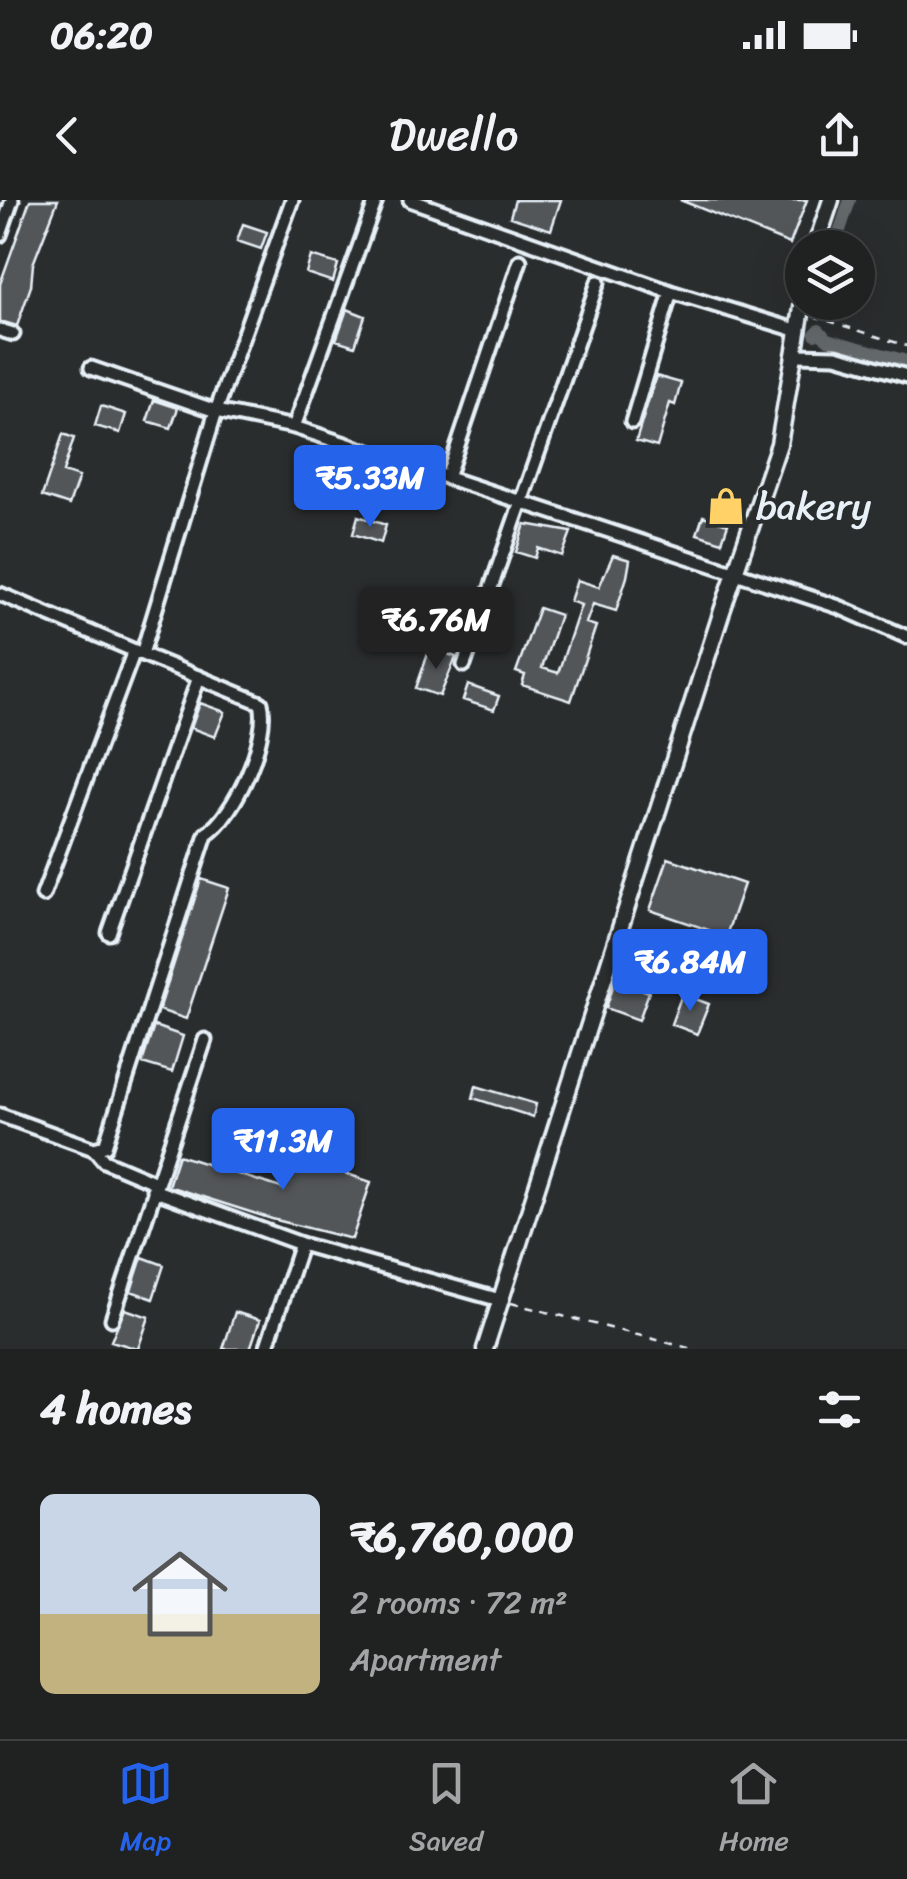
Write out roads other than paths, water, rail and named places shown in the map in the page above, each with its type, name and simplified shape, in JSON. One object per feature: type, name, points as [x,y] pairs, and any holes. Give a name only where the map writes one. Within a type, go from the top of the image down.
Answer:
[{"type":"main road","points":[[821,230],[830,200]]},
{"type":"main road","points":[[485,1349],[734,574],[780,444],[800,320]]},
{"type":"street","points":[[0,234],[12,200]]},
{"type":"street","points":[[42,895],[138,652],[216,411],[292,200]]},
{"type":"street","points":[[294,427],[376,200]]},
{"type":"street","points":[[410,200],[671,292],[799,332]]},
{"type":"street","points":[[448,478],[520,260]]},
{"type":"street","points":[[464,665],[598,282]]},
{"type":"street","points":[[632,422],[671,292]]},
{"type":"street","points":[[797,355],[836,356],[907,376]]},
{"type":"street","points":[[91,368],[216,411],[294,427],[839,607],[907,636]]},
{"type":"street","points":[[0,594],[261,703],[262,728],[230,813],[206,834],[105,1146],[94,1149]]},
{"type":"street","points":[[109,933],[199,677]]},
{"type":"street","points":[[112,1320],[204,1040]]},
{"type":"street","points":[[0,1116],[94,1149],[104,1161],[155,1186],[301,1244],[500,1300]]},
{"type":"street","points":[[266,1349],[301,1244]]},
{"type":"waterway","points":[[840,230],[850,200]]},
{"type":"waterway","points":[[815,334],[819,330],[827,339],[907,361]]},
{"type":"place","name":"bakery","points":[[726,506]]}]
